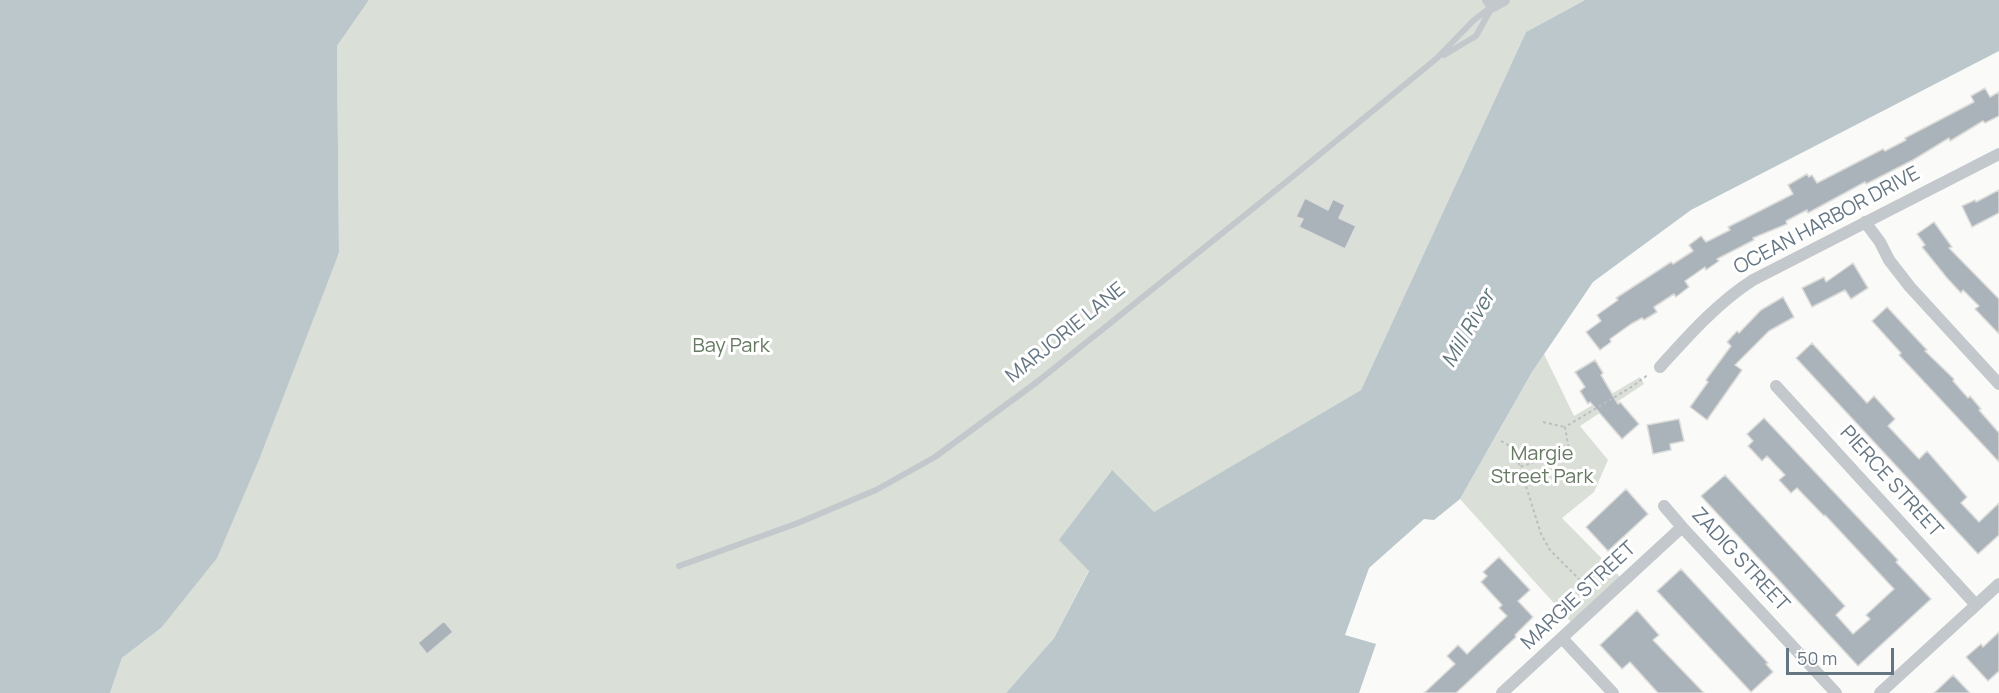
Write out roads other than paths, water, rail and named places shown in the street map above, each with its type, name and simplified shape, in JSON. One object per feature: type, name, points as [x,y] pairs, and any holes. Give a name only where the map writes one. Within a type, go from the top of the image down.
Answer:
[{"type":"street","name":"OCEAN HARBOR DRIVE","points":[[1660,367],[1685,338],[1736,291],[1999,154]]},
{"type":"street","points":[[1865,222],[1889,260],[1910,287],[1999,384]]},
{"type":"street","name":"PIERCE STREET","points":[[1776,387],[1976,605]]},
{"type":"street","name":"ZADIG STREET","points":[[1664,506],[1836,693]]},
{"type":"street","name":"MARGIE STREET","points":[[1502,693],[1682,527]]},
{"type":"street","points":[[1880,693],[1999,584]]},
{"type":"street","points":[[1562,638],[1613,693]]},
{"type":"lane","name":"MARJORIE LANE","points":[[679,566],[798,523],[876,490],[935,457],[1036,382],[1436,59],[1495,2]]},
{"type":"lane","name":"MARJORIE LANE","points":[[1436,59],[1476,36],[1495,2]]},
{"type":"water","points":[[0,0],[369,0],[337,46],[339,253],[258,462],[217,558],[161,628],[122,658],[110,693],[0,693]]},
{"type":"water","name":"Mill River","points":[[1585,0],[1999,0],[1999,51],[1691,210],[1593,282],[1532,372],[1460,499],[1434,520],[1424,519],[1369,568],[1345,635],[1376,644],[1359,693],[1006,693],[1054,638],[1089,571],[1059,540],[1112,470],[1154,512],[1361,390],[1526,32]]},
{"type":"park label","name":"Bay Park","points":[[731,346]]},
{"type":"park label","name":"Margie Street Park","points":[[1542,466]]}]
